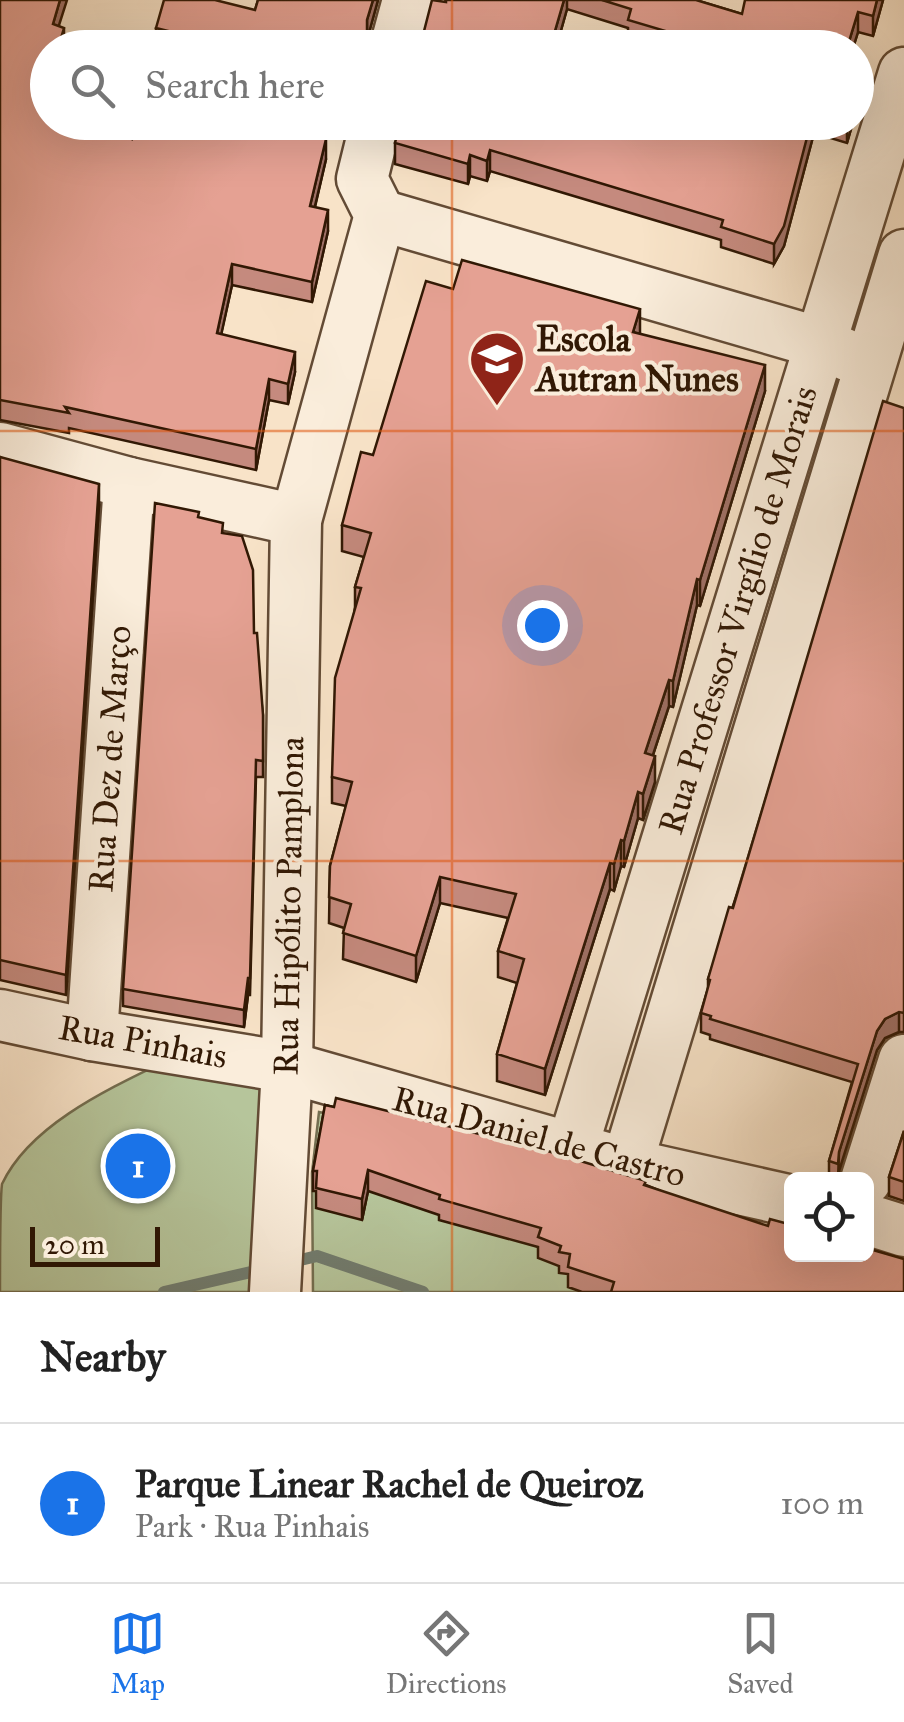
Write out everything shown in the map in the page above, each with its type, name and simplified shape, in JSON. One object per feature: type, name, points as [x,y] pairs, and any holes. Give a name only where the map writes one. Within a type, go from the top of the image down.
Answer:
[{"type":"street","points":[[400,30],[408,0]]},
{"type":"street","name":"Rua Professor Virgílio de Morais","points":[[572,1148],[904,73]]},
{"type":"street","points":[[372,140],[362,179],[380,214],[820,343],[887,370]]},
{"type":"street","name":"Rua Hipólito Pamplona","points":[[275,1292],[287,1067],[296,520],[380,214]]},
{"type":"street","name":"Rua Professor Virgílio de Morais","points":[[627,1164],[887,370],[904,254]]},
{"type":"street","points":[[0,448],[296,520]]},
{"type":"street","name":"Rua Dez de Março","points":[[92,1035],[129,482]]},
{"type":"street","name":"Rua Pinhais","points":[[0,1015],[92,1035],[287,1067]]},
{"type":"street","points":[[869,1172],[904,1060]]},
{"type":"street","name":"Rua Daniel de Castro","points":[[287,1067],[627,1164],[784,1199]]},
{"type":"street","points":[[874,1222],[904,1231]]},
{"type":"green space","points":[[188,1050],[262,1057],[263,1292],[0,1292],[2,1184],[16,1161],[58,1121],[84,1104]]},
{"type":"green space","points":[[319,1112],[362,1121],[774,1292],[313,1292],[312,1173]]},
{"type":"building","points":[[0,0],[60,0],[53,24],[63,30],[30,30],[30,140],[326,140],[310,206],[328,210],[312,282],[232,264],[217,333],[295,352],[288,384],[269,379],[256,449],[65,407],[69,413],[0,400]]},
{"type":"building","points":[[164,0],[215,0],[255,10],[258,0],[373,0],[367,30],[156,28]]},
{"type":"building","points":[[432,0],[564,0],[555,30],[424,30]]},
{"type":"building","points":[[602,0],[696,0],[742,14],[745,0],[877,0],[873,16],[858,12],[852,30],[662,30],[628,20],[631,9]]},
{"type":"building","points":[[806,140],[784,226],[774,244],[721,227],[723,220],[490,150],[487,161],[470,155],[468,164],[395,143]]},
{"type":"building","points":[[462,260],[640,309],[633,332],[765,365],[700,580],[697,579],[673,681],[669,680],[645,753],[655,756],[643,794],[638,792],[624,841],[621,840],[614,864],[610,863],[545,1069],[497,1054],[524,959],[498,951],[516,894],[440,877],[416,956],[343,933],[351,904],[329,897],[330,866],[352,782],[332,777],[335,678],[361,588],[355,587],[371,533],[342,525],[361,452],[373,455],[426,281],[453,289]]},
{"type":"building","points":[[883,401],[904,408],[904,1013],[885,1019],[877,1031],[838,1164],[829,1161],[858,1064],[701,1013],[729,907],[733,908]]},
{"type":"building","points":[[0,457],[99,484],[66,975],[0,960]]},
{"type":"building","points":[[155,503],[199,512],[198,517],[223,523],[222,533],[242,536],[253,570],[263,761],[256,760],[250,978],[244,1010],[123,989]]},
{"type":"building","points":[[336,1098],[551,1152],[646,1181],[644,1185],[768,1226],[770,1219],[784,1223],[784,1262],[874,1262],[874,1250],[904,1259],[904,1292],[611,1292],[614,1282],[568,1267],[570,1254],[559,1252],[561,1246],[538,1237],[541,1228],[439,1199],[440,1195],[368,1170],[362,1199],[316,1188],[317,1171],[313,1171],[325,1105],[334,1107]]},
{"type":"building","points":[[904,1131],[904,1182],[889,1177]]},
{"type":"waterway","points":[[288,1263],[317,1256],[423,1292]]},
{"type":"waterway","points":[[164,1292],[264,1269]]},
{"type":"place","name":"Escola Autran Nunes","points":[[497,408]]},
{"type":"place","name":"Parque Linear Rachel de Queiroz","points":[[138,1166]]}]
